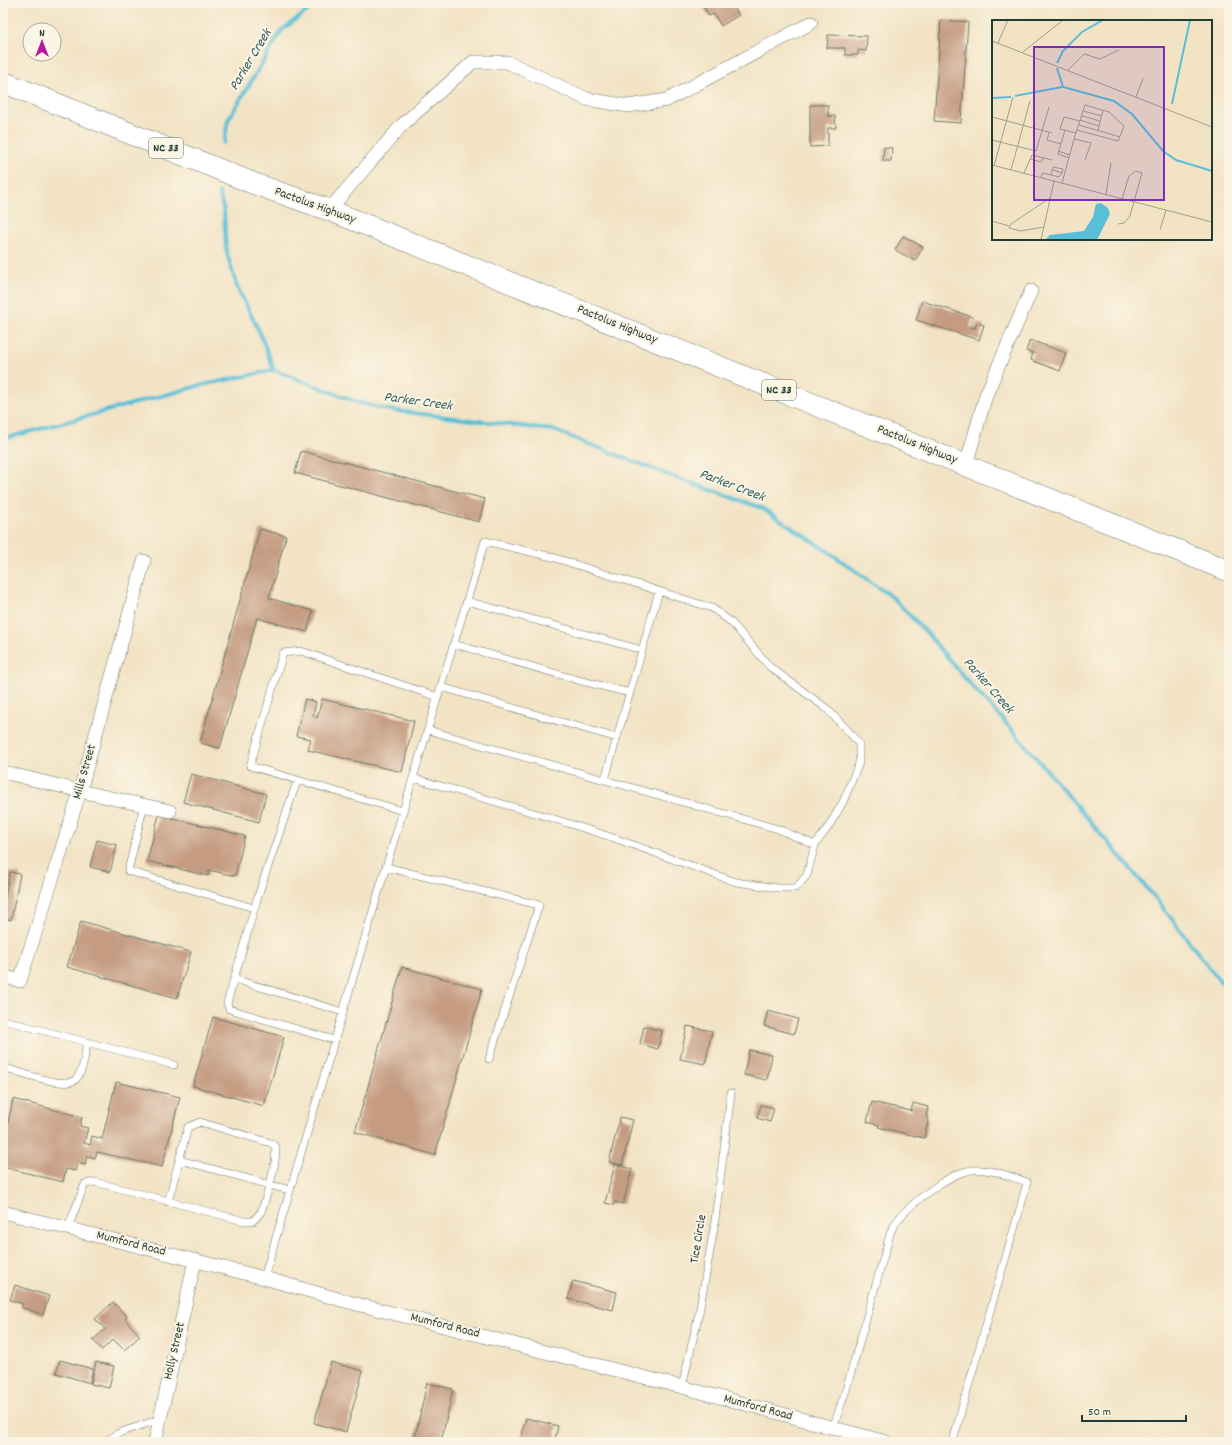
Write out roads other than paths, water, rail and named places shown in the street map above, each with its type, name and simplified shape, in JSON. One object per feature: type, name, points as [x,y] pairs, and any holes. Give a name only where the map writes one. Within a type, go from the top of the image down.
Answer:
[{"type":"main road","name":"Pactolus Highway","points":[[3,82],[255,184],[329,210],[1229,571]]},
{"type":"street","points":[[329,210],[402,125],[473,62],[507,62],[587,99],[628,106],[667,100],[811,23]]},
{"type":"street","points":[[966,465],[986,395],[1031,291]]},
{"type":"street","name":"Mills Street","points":[[3,976],[20,981],[80,791],[144,561]]},
{"type":"street","points":[[3,772],[170,811]]},
{"type":"street","name":"Mumford Road","points":[[3,1212],[195,1260],[345,1301],[682,1387],[886,1442]]},
{"type":"street","name":"Holly Street","points":[[154,1442],[195,1260]]},
{"type":"lane","points":[[264,1278],[334,1040],[343,1012],[403,811],[413,778],[428,730],[485,541],[552,557],[712,608],[731,622],[770,667],[826,708],[850,733],[858,744],[860,763],[846,796],[829,826],[815,845],[807,875],[796,888],[777,888],[736,882],[614,838],[538,814],[413,778]]},
{"type":"lane","points":[[605,779],[659,591]]},
{"type":"lane","points":[[467,601],[642,650]]},
{"type":"lane","points":[[454,644],[578,680],[630,693]]},
{"type":"lane","points":[[403,811],[250,766],[283,653],[301,651],[438,697]]},
{"type":"lane","points":[[441,687],[617,738]]},
{"type":"lane","points":[[428,730],[778,828],[815,845]]},
{"type":"lane","points":[[297,780],[254,908],[227,1003],[229,1009],[334,1040]]},
{"type":"lane","points":[[144,806],[128,871],[254,908]]},
{"type":"lane","points":[[386,868],[539,905],[489,1059]]},
{"type":"lane","points":[[234,979],[343,1012]]},
{"type":"lane","points":[[3,1020],[174,1065]]},
{"type":"lane","points":[[3,1067],[36,1078],[68,1084],[80,1073],[88,1042]]},
{"type":"lane","name":"Tice Circle","points":[[682,1387],[714,1228],[732,1094]]},
{"type":"lane","points":[[68,1228],[85,1184],[95,1182],[168,1202],[244,1221],[253,1221],[261,1212],[270,1185],[275,1162],[276,1147],[271,1143],[200,1122],[188,1127],[168,1202]]},
{"type":"lane","points":[[180,1160],[290,1190]]},
{"type":"lane","points":[[834,1428],[891,1231],[901,1216],[938,1184],[967,1171],[984,1170],[1027,1182],[953,1442]]},
{"type":"lane","points":[[105,1442],[118,1433],[160,1419]]},
{"type":"waterway","name":"Parker Creek","points":[[224,143],[228,120],[282,30],[318,3]]},
{"type":"waterway","name":"Parker Creek","points":[[219,192],[224,212],[226,250],[237,287],[260,333],[274,370],[357,402],[389,410],[553,430],[674,477],[762,508],[829,552],[893,598],[926,632],[969,683],[1038,760],[1157,900],[1219,980],[1229,987]]},
{"type":"waterway","points":[[3,439],[198,386],[274,370]]}]
